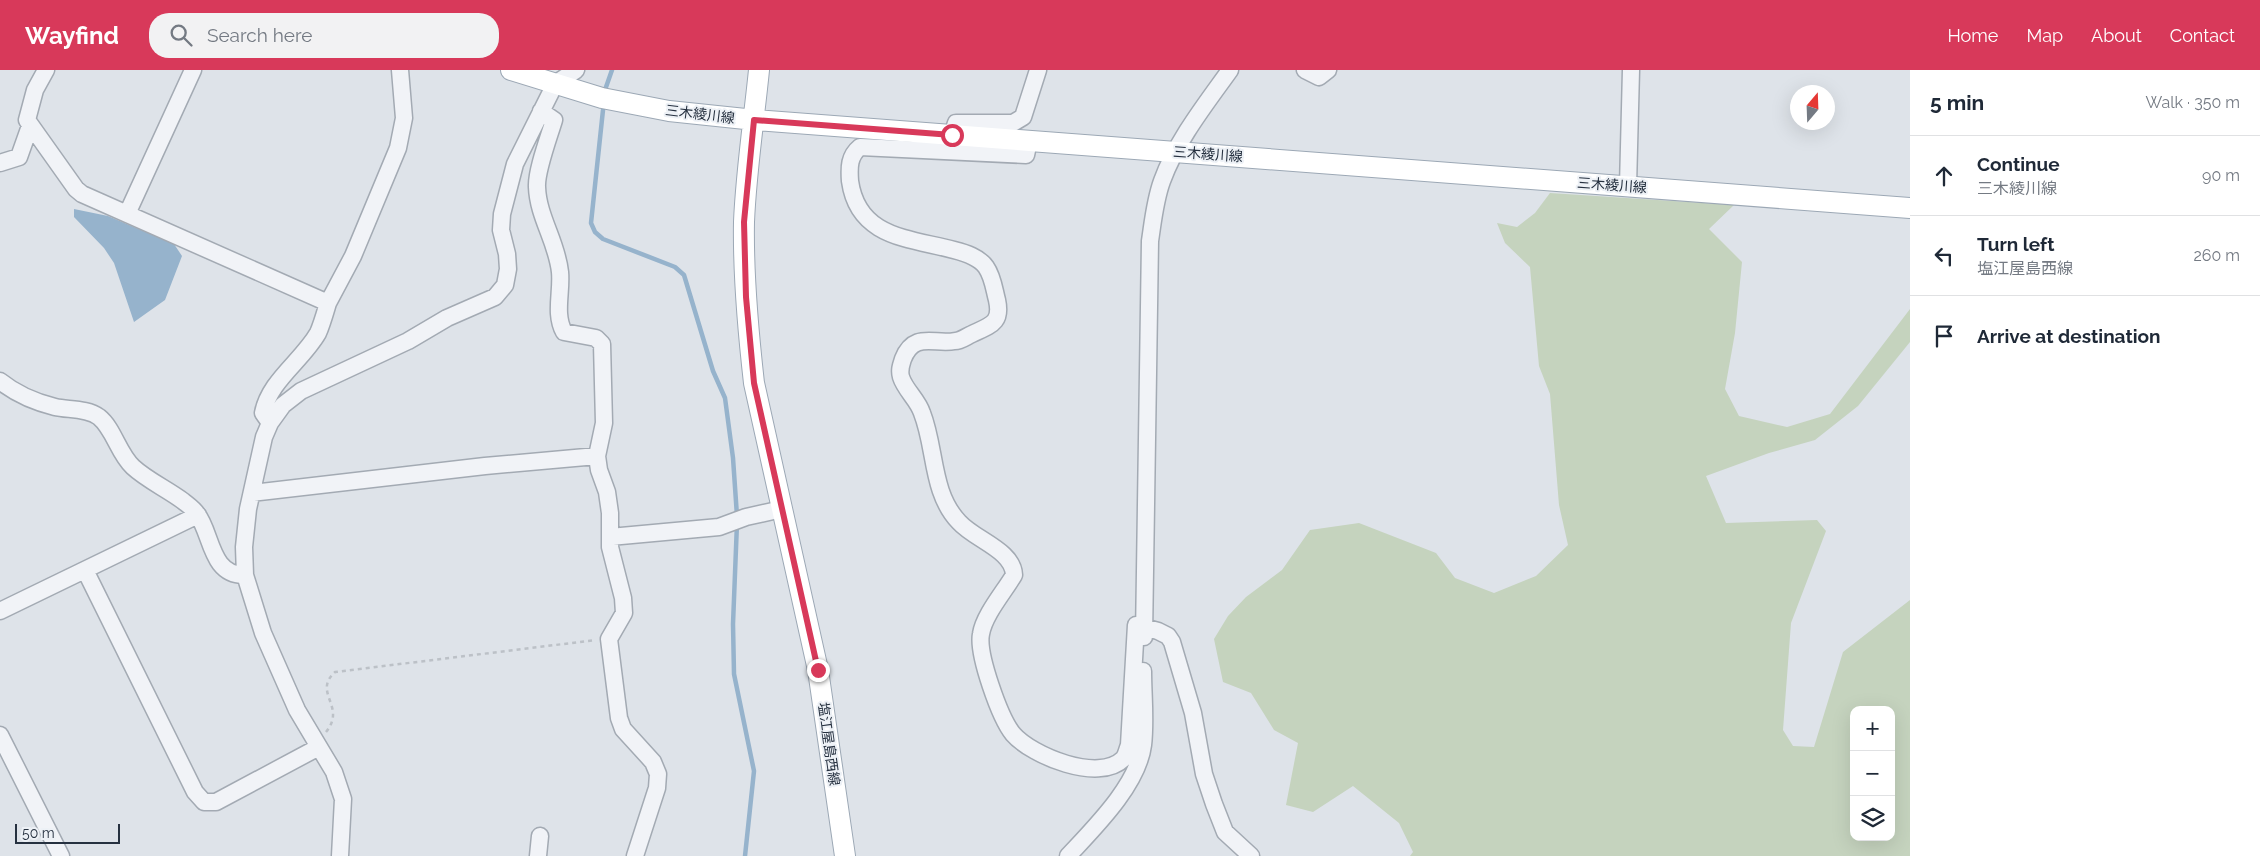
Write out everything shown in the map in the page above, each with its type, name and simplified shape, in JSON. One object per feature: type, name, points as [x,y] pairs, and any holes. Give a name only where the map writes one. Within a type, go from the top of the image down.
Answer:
[{"type":"main road","name":"三木綾川線","points":[[512,70],[602,98],[669,111],[754,120],[1910,208]]},
{"type":"main road","name":"塩江屋島西線","points":[[759,70],[744,222],[746,297],[754,383],[818,670],[845,856]]},
{"type":"street","points":[[46,70],[35,90],[28,120],[30,126],[76,189],[328,303]]},
{"type":"street","points":[[128,214],[193,70]]},
{"type":"street","points":[[270,423],[263,413],[264,405],[273,389],[318,333],[328,303],[353,256],[398,148],[404,118],[400,70]]},
{"type":"street","points":[[340,856],[342,799],[334,772],[297,710],[263,632],[245,575],[244,547],[252,492],[264,437],[270,423],[283,405],[302,391],[408,341],[447,318],[495,297],[505,285],[508,269],[507,254],[501,230],[502,214],[515,164],[555,84],[576,70]]},
{"type":"street","points":[[952,135],[956,123],[1013,123],[1023,117],[1038,70]]},
{"type":"street","points":[[1068,856],[1125,789],[1143,746],[1150,241],[1162,181],[1191,123],[1230,70]]},
{"type":"street","points":[[1306,70],[1319,77],[1328,70]]},
{"type":"street","points":[[1628,186],[1631,70]]},
{"type":"street","points":[[541,111],[554,120],[536,185],[539,204],[557,256],[560,273],[559,324],[564,332],[596,338],[602,344],[604,423],[597,456],[599,470],[607,492],[610,513],[610,547],[623,598],[624,613],[609,638],[619,718],[623,729],[653,762],[658,774],[657,788],[635,856]]},
{"type":"street","points":[[0,163],[19,156],[30,126]]},
{"type":"street","points":[[1029,141],[1026,155],[860,147],[850,160],[852,194],[872,224],[905,239],[967,253],[986,267],[992,279],[999,310],[997,320],[989,326],[955,341],[923,340],[912,345],[905,355],[900,368],[902,378],[927,424],[940,488],[948,507],[957,521],[971,534],[1010,559],[1014,567],[1014,575],[984,623],[981,634],[980,647],[990,684],[1005,722],[1013,734],[1026,745],[1044,754],[1090,770],[1112,767],[1124,758],[1129,745],[1136,625],[1168,636],[1172,642],[1193,713],[1204,774],[1214,804],[1225,832],[1251,856]]},
{"type":"street","points":[[0,381],[13,392],[36,401],[56,407],[90,413],[99,417],[120,453],[133,467],[183,501],[198,514],[213,552],[227,570],[236,575],[245,575]]},
{"type":"street","points":[[252,492],[485,466],[597,456]]},
{"type":"street","points":[[610,538],[719,527],[746,517],[782,509]]},
{"type":"street","points":[[0,611],[198,514]]},
{"type":"street","points":[[85,570],[195,792],[204,802],[216,802],[316,742]]},
{"type":"street","points":[[0,735],[61,856]]},
{"type":"street","points":[[538,856],[540,836]]},
{"type":"path","points":[[316,742],[327,732],[333,721],[334,711],[326,690],[328,679],[335,672],[609,638]]},
{"type":"green space","points":[[1550,193],[1734,205],[1709,229],[1742,262],[1735,333],[1725,389],[1739,416],[1787,427],[1830,414],[1910,309],[1910,342],[1858,406],[1815,440],[1769,453],[1706,476],[1726,523],[1817,520],[1826,531],[1791,623],[1783,730],[1793,746],[1814,747],[1843,652],[1910,600],[1910,856],[1410,856],[1413,852],[1399,823],[1353,786],[1313,812],[1286,805],[1298,743],[1274,730],[1251,693],[1223,682],[1214,639],[1228,616],[1246,597],[1282,570],[1310,530],[1359,523],[1436,553],[1455,578],[1494,593],[1536,576],[1568,545],[1559,505],[1550,394],[1539,366],[1530,267],[1505,243],[1497,223],[1517,227],[1535,213]]},
{"type":"water","points":[[74,209],[108,216],[174,244],[182,256],[165,300],[134,322],[114,263],[104,248],[74,217]]},
{"type":"waterway","points":[[605,90],[612,70]]},
{"type":"waterway","points":[[603,110],[591,223],[595,232],[603,239],[675,267],[684,275],[713,371],[725,398],[733,458],[737,516]]},
{"type":"waterway","points":[[737,523],[733,624],[734,674],[754,771],[745,856]]},
{"type":"route","points":[[818,670],[754,383],[750,356],[744,222],[754,120],[952,135]]}]
